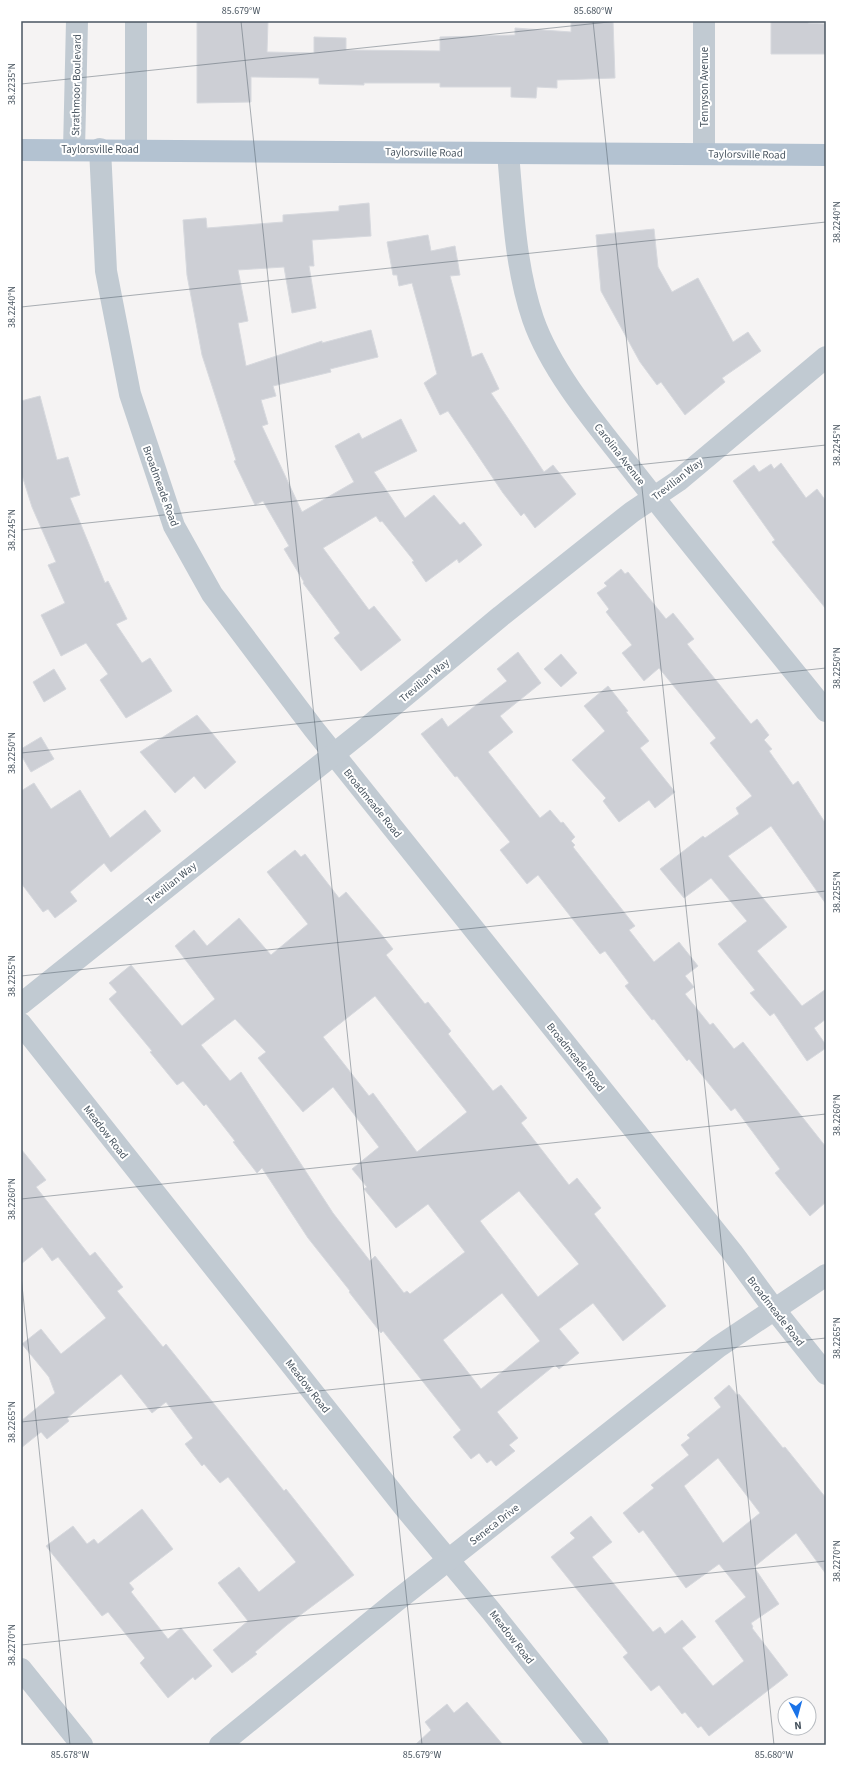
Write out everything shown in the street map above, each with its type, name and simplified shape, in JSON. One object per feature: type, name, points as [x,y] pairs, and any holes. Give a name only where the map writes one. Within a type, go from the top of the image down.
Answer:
[{"type":"main road","name":"Taylorsville Road","points":[[21,150],[136,149],[826,155]]},
{"type":"street","name":"Strathmoor Boulevard","points":[[74,150],[77,21]]},
{"type":"street","points":[[136,21],[136,149]]},
{"type":"street","name":"Tennyson Avenue","points":[[704,21],[704,153]]},
{"type":"street","name":"Broadmeade Road","points":[[100,150],[106,271],[130,394],[174,526],[212,594],[333,753],[732,1252],[774,1309],[826,1374]]},
{"type":"street","name":"Carolina Avenue","points":[[508,153],[521,276],[533,320],[556,367],[594,422],[826,711]]},
{"type":"street","name":"Trevilian Way","points":[[21,1004],[333,753],[364,730],[501,616],[632,512],[678,480],[826,357]]},
{"type":"street","name":"Meadow Road","points":[[21,1024],[404,1507],[449,1560],[598,1745]]},
{"type":"street","name":"Seneca Drive","points":[[220,1745],[449,1560],[718,1347],[826,1275]]},
{"type":"street","points":[[21,1669],[82,1745]]},
{"type":"building","points":[[197,21],[268,21],[267,52],[314,53],[314,37],[346,38],[346,50],[440,51],[440,37],[515,35],[515,28],[571,32],[571,21],[613,21],[615,78],[557,80],[557,88],[537,87],[536,98],[511,97],[511,87],[440,87],[440,83],[364,83],[364,85],[319,84],[319,78],[251,77],[251,102],[197,103]]},
{"type":"building","points":[[771,21],[808,21],[808,23],[825,24],[825,54],[771,54]]},
{"type":"building","points":[[369,203],[371,236],[312,240],[314,266],[309,266],[316,308],[292,313],[284,267],[238,270],[248,321],[238,323],[246,366],[322,341],[322,343],[371,330],[378,357],[330,369],[331,372],[273,386],[276,396],[261,400],[268,424],[262,426],[302,512],[354,482],[335,446],[359,433],[362,439],[401,419],[417,451],[374,472],[405,518],[434,495],[460,525],[464,522],[482,545],[459,563],[457,559],[426,582],[412,562],[414,561],[382,521],[380,522],[376,516],[323,548],[369,610],[374,606],[401,640],[361,671],[334,638],[340,633],[303,583],[304,582],[284,549],[289,546],[263,501],[255,505],[234,461],[236,460],[202,355],[187,275],[183,220],[206,218],[207,228],[283,222],[283,215],[339,211],[339,206]]},
{"type":"building","points":[[654,229],[658,267],[672,292],[698,278],[733,342],[748,332],[761,351],[722,378],[725,382],[685,415],[661,382],[657,385],[640,362],[601,291],[596,235]]},
{"type":"building","points":[[428,235],[431,251],[455,246],[460,275],[450,276],[472,357],[482,353],[499,389],[491,393],[544,472],[553,465],[576,494],[535,528],[524,513],[521,516],[503,493],[448,411],[440,415],[424,383],[437,374],[412,283],[399,286],[397,275],[393,275],[387,242]]},
{"type":"building","points":[[40,396],[57,460],[68,457],[80,495],[70,498],[105,583],[108,581],[127,619],[116,624],[142,663],[150,658],[172,691],[126,718],[100,680],[108,674],[86,643],[61,656],[41,615],[65,603],[48,565],[56,562],[32,507],[21,472],[21,401]]},
{"type":"building","points":[[781,463],[806,498],[817,489],[826,501],[826,609],[772,542],[775,540],[733,481],[754,465],[759,472],[771,464],[774,469]]},
{"type":"building","points":[[621,569],[625,574],[628,572],[666,619],[673,613],[694,639],[687,644],[751,724],[757,719],[769,735],[764,740],[772,749],[769,751],[793,785],[798,781],[826,824],[826,904],[771,826],[728,856],[787,927],[757,951],[802,1006],[826,989],[826,1019],[814,1028],[826,1045],[826,1048],[807,1061],[774,1013],[770,1016],[750,993],[755,990],[718,944],[747,921],[711,878],[684,898],[660,869],[703,836],[705,838],[739,814],[736,808],[752,796],[710,743],[716,738],[659,668],[644,681],[622,653],[632,645],[606,612],[609,609],[597,593],[607,586],[604,583]]},
{"type":"building","points":[[518,652],[541,683],[500,716],[513,732],[488,752],[540,818],[550,810],[561,823],[563,822],[575,837],[571,841],[575,845],[573,847],[635,926],[629,930],[654,962],[679,942],[698,966],[685,976],[694,987],[685,994],[710,1025],[713,1023],[734,1049],[743,1042],[826,1147],[826,1202],[810,1216],[775,1173],[780,1169],[735,1108],[731,1111],[689,1059],[687,1061],[654,1019],[652,1020],[625,986],[629,983],[605,951],[600,954],[538,875],[527,884],[500,850],[510,842],[421,734],[442,718],[448,727],[507,681],[497,669]]},
{"type":"building","points":[[561,654],[577,673],[561,687],[544,669]]},
{"type":"building","points":[[54,669],[66,689],[44,702],[33,682]]},
{"type":"building","points":[[608,686],[649,741],[640,748],[675,792],[655,808],[649,800],[619,822],[603,801],[606,798],[572,760],[605,731],[584,706]]},
{"type":"building","points":[[197,715],[236,762],[205,789],[194,776],[175,793],[140,752]]},
{"type":"building","points":[[41,737],[54,759],[31,772],[21,755],[21,749]]},
{"type":"building","points":[[34,783],[51,809],[80,790],[110,838],[145,810],[161,831],[111,872],[104,863],[70,892],[77,901],[55,918],[48,909],[43,912],[21,883],[21,791]]},
{"type":"building","points":[[295,850],[301,857],[305,854],[339,898],[346,892],[393,949],[386,955],[425,1004],[428,1002],[451,1031],[448,1034],[493,1091],[501,1085],[527,1118],[521,1123],[569,1185],[577,1178],[601,1208],[594,1214],[666,1306],[623,1341],[593,1303],[559,1329],[579,1353],[559,1369],[555,1365],[497,1412],[518,1438],[509,1445],[515,1451],[496,1466],[491,1460],[487,1463],[479,1453],[471,1459],[453,1437],[461,1430],[383,1331],[381,1333],[349,1292],[350,1291],[308,1238],[262,1168],[257,1173],[233,1142],[235,1141],[206,1104],[204,1106],[183,1081],[177,1085],[150,1052],[152,1051],[109,999],[117,992],[109,983],[131,965],[182,1026],[215,999],[175,946],[194,930],[207,946],[239,918],[271,955],[308,924],[267,872]],"holes":[[[375,996],[467,1112],[417,1152],[373,1093],[369,1096],[323,1037]],[[235,1019],[266,1052],[258,1058],[303,1112],[333,1087],[379,1147],[352,1169],[367,1187],[364,1189],[396,1228],[428,1204],[465,1252],[410,1294],[407,1291],[404,1293],[375,1256],[370,1261],[333,1213],[241,1072],[230,1081],[201,1045]],[[519,1191],[579,1264],[538,1297],[480,1221]],[[502,1293],[540,1341],[481,1389],[443,1340]]]},
{"type":"building","points":[[21,1149],[46,1180],[36,1187],[90,1256],[95,1252],[123,1287],[117,1291],[163,1347],[166,1344],[284,1491],[286,1489],[354,1575],[287,1625],[255,1652],[257,1654],[232,1673],[213,1650],[248,1621],[218,1583],[239,1567],[259,1592],[296,1562],[228,1477],[220,1483],[204,1464],[202,1466],[185,1444],[193,1438],[166,1402],[152,1413],[121,1374],[67,1418],[69,1421],[47,1439],[41,1432],[21,1448],[21,1421],[55,1393],[49,1377],[22,1344],[41,1329],[61,1354],[106,1318],[58,1257],[52,1261],[42,1247],[21,1264]]},
{"type":"building","points":[[729,1385],[737,1395],[739,1394],[783,1448],[785,1447],[826,1498],[826,1574],[796,1533],[754,1567],[779,1604],[751,1623],[752,1628],[788,1675],[709,1736],[701,1726],[698,1728],[685,1712],[682,1714],[659,1685],[651,1691],[623,1657],[628,1653],[551,1557],[575,1538],[570,1533],[591,1516],[612,1542],[592,1557],[653,1632],[660,1627],[665,1634],[682,1620],[696,1637],[682,1648],[713,1686],[744,1661],[715,1621],[746,1597],[719,1564],[686,1588],[643,1530],[639,1533],[623,1513],[654,1488],[651,1485],[689,1455],[681,1445],[690,1438],[687,1435],[721,1407],[714,1398]],"holes":[[[718,1458],[760,1513],[723,1543],[684,1486]]]},
{"type":"building","points":[[142,1509],[173,1549],[129,1583],[134,1589],[131,1592],[168,1639],[181,1628],[212,1666],[195,1680],[193,1677],[168,1698],[140,1663],[145,1658],[108,1612],[102,1616],[46,1546],[73,1526],[87,1544],[94,1539],[98,1544]]},
{"type":"building","points":[[467,1702],[503,1745],[415,1745],[431,1730],[425,1722],[447,1704],[454,1713]]}]
